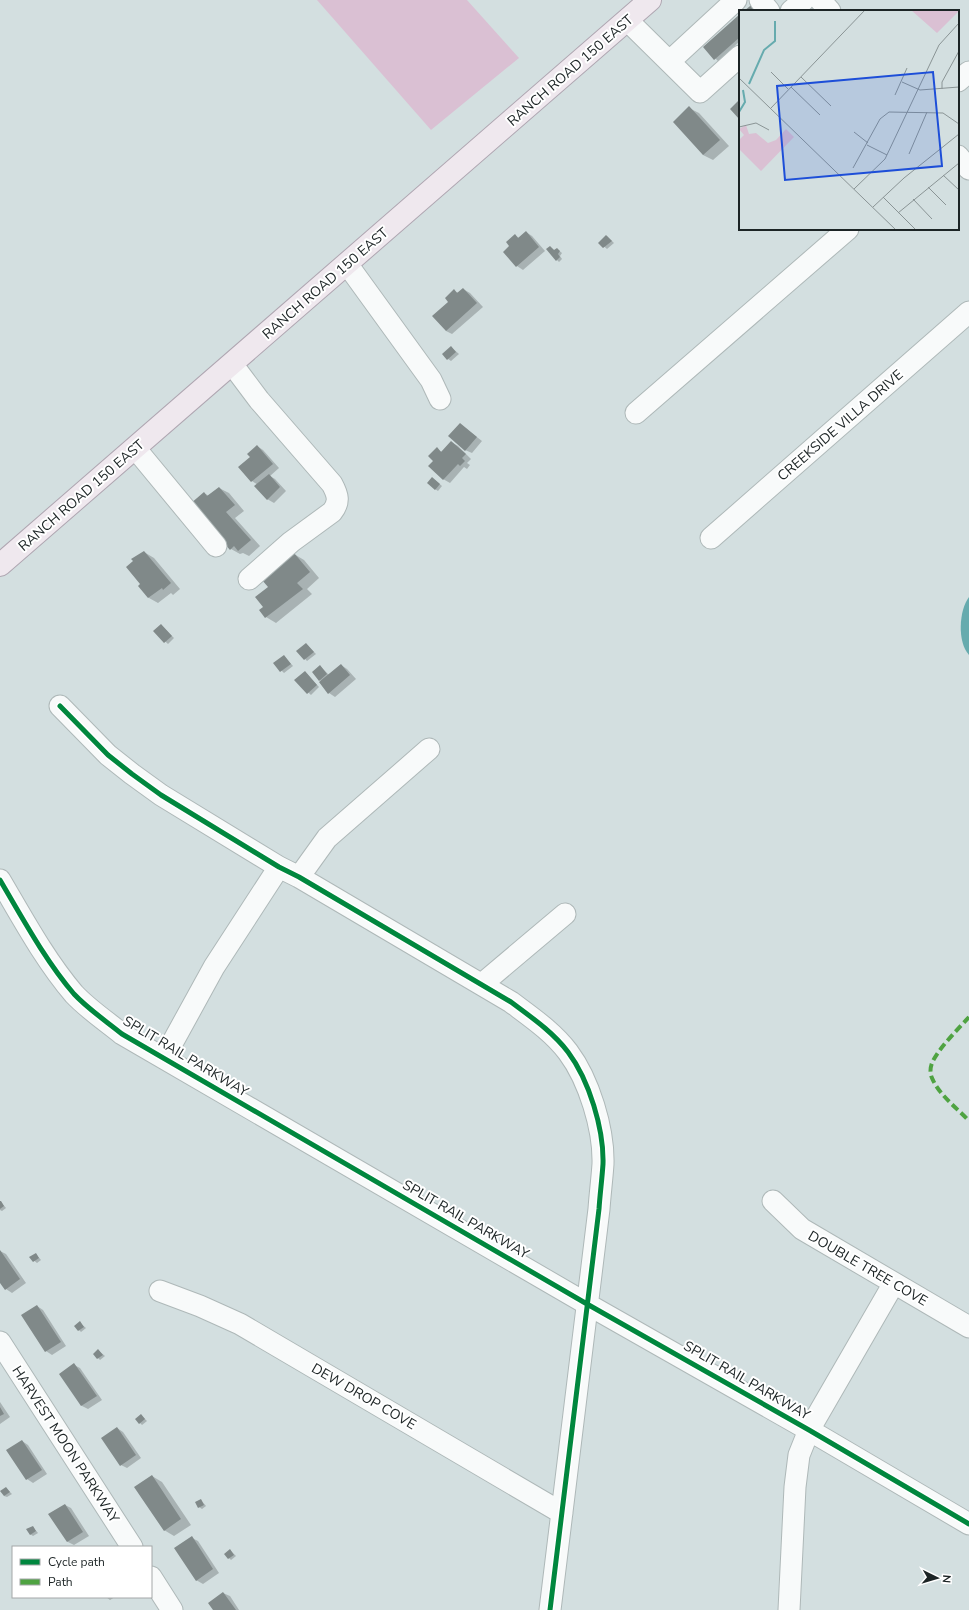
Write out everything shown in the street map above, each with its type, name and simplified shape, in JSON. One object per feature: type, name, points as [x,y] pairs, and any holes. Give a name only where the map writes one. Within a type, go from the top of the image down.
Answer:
[{"type":"main road","name":"RANCH ROAD 150 EAST","points":[[0,565],[650,0]]},
{"type":"street","points":[[670,61],[736,0]]},
{"type":"street","points":[[760,0],[768,10]]},
{"type":"street","points":[[792,10],[804,0]]},
{"type":"street","points":[[820,0],[829,10]]},
{"type":"street","points":[[627,20],[700,92],[739,57]]},
{"type":"street","points":[[959,80],[969,72]]},
{"type":"street","points":[[959,157],[969,169]]},
{"type":"street","points":[[636,413],[847,230]]},
{"type":"street","points":[[347,264],[431,380],[440,399]]},
{"type":"street","name":"CREEKSIDE VILLA DRIVE","points":[[711,538],[969,312]]},
{"type":"street","points":[[232,364],[259,400],[332,484],[337,493],[338,499],[332,512],[291,542],[249,579]]},
{"type":"street","points":[[135,448],[216,546]]},
{"type":"street","points":[[60,706],[108,755],[161,796],[279,867],[299,877],[511,1002],[542,1025],[568,1052],[586,1083],[598,1116],[603,1162],[550,1610]]},
{"type":"street","points":[[299,877],[327,838],[429,749]]},
{"type":"street","points":[[164,1058],[214,967],[279,867]]},
{"type":"street","name":"SPLIT RAIL PARKWAY","points":[[0,880],[28,927],[75,995],[94,1013],[122,1034],[587,1304],[810,1430],[969,1524]]},
{"type":"street","points":[[482,984],[565,914]]},
{"type":"street","name":"DOUBLE TREE COVE","points":[[773,1201],[802,1230],[969,1327]]},
{"type":"street","points":[[789,1610],[795,1487],[800,1455],[810,1430],[894,1283]]},
{"type":"street","name":"DEW DROP COVE","points":[[160,1291],[200,1306],[240,1324],[562,1513]]},
{"type":"street","name":"HARVEST MOON PARKWAY","points":[[0,1342],[131,1546]]},
{"type":"street","points":[[152,1579],[172,1610]]},
{"type":"shaded area","points":[[317,0],[467,0],[519,58],[431,130]]},
{"type":"water","points":[[969,597],[969,655],[965,649],[961,634],[961,618]]},
{"type":"building","points":[[755,2],[762,10],[745,10]]},
{"type":"building","points":[[739,15],[739,38],[714,60],[703,47]]},
{"type":"building","points":[[739,100],[739,119],[730,109]]},
{"type":"building","points":[[689,106],[720,140],[703,155],[673,122]]},
{"type":"building","points":[[526,231],[539,247],[516,267],[503,252],[509,246],[506,242],[515,234],[518,238]]},
{"type":"building","points":[[606,235],[612,241],[603,248],[598,243]]},
{"type":"building","points":[[550,246],[554,250],[557,248],[560,251],[558,254],[560,257],[556,261],[546,249]]},
{"type":"building","points":[[463,288],[477,303],[446,331],[432,316],[448,302],[445,298],[454,289],[457,293]]},
{"type":"building","points":[[451,346],[456,352],[447,360],[442,354]]},
{"type":"building","points":[[460,423],[477,437],[465,451],[448,436]]},
{"type":"building","points":[[451,441],[466,454],[462,458],[465,461],[460,466],[458,464],[443,480],[428,466],[433,461],[428,456],[437,447],[441,452]]},
{"type":"building","points":[[257,445],[273,464],[251,482],[238,467],[250,457],[247,454]]},
{"type":"building","points":[[269,474],[280,487],[267,500],[254,486]]},
{"type":"building","points":[[432,477],[440,484],[435,490],[427,483]]},
{"type":"building","points":[[219,487],[235,505],[226,512],[251,540],[238,551],[234,546],[230,550],[190,504],[204,492],[207,496]]},
{"type":"building","points":[[144,551],[171,583],[163,590],[162,588],[148,598],[138,586],[140,584],[126,567],[133,561],[131,559]]},
{"type":"building","points":[[294,553],[310,572],[297,583],[303,589],[265,618],[259,610],[263,607],[255,597],[268,587],[262,580]]},
{"type":"building","points":[[161,624],[172,636],[164,643],[153,631]]},
{"type":"building","points":[[306,643],[314,652],[304,660],[296,651]]},
{"type":"building","points":[[284,655],[291,664],[280,672],[273,663]]},
{"type":"building","points":[[341,664],[350,675],[328,694],[319,682]]},
{"type":"building","points":[[320,665],[327,674],[319,681],[312,672]]},
{"type":"building","points":[[305,671],[317,685],[307,694],[294,680]]},
{"type":"building","points":[[0,1201],[4,1206],[0,1209]]},
{"type":"building","points":[[0,1250],[20,1279],[5,1290],[0,1283]]},
{"type":"building","points":[[36,1253],[39,1258],[33,1262],[29,1257]]},
{"type":"building","points":[[37,1305],[61,1342],[45,1352],[21,1315]]},
{"type":"building","points":[[80,1321],[84,1327],[78,1331],[74,1326]]},
{"type":"building","points":[[98,1349],[103,1355],[97,1359],[93,1354]]},
{"type":"building","points":[[74,1363],[97,1396],[81,1406],[59,1374]]},
{"type":"building","points":[[0,1407],[4,1414],[0,1416]]},
{"type":"building","points":[[141,1414],[145,1419],[139,1424],[135,1419]]},
{"type":"building","points":[[117,1427],[136,1455],[120,1466],[101,1438]]},
{"type":"building","points":[[22,1440],[42,1470],[26,1480],[6,1450]]},
{"type":"building","points":[[152,1475],[181,1519],[164,1531],[134,1487]]},
{"type":"building","points":[[6,1487],[10,1492],[4,1496],[0,1491]]},
{"type":"building","points":[[201,1499],[204,1505],[198,1508],[195,1502]]},
{"type":"building","points":[[65,1504],[83,1532],[67,1542],[48,1514]]},
{"type":"building","points":[[33,1526],[36,1531],[30,1535],[26,1529]]},
{"type":"building","points":[[192,1536],[213,1569],[196,1581],[174,1548]]},
{"type":"building","points":[[230,1549],[234,1555],[228,1559],[224,1554]]},
{"type":"building","points":[[223,1592],[236,1610],[213,1610],[208,1603]]},
{"type":"marked path","points":[[969,1017],[935,1057],[930,1071],[939,1090],[969,1121]]},
{"type":"cycle path","points":[[60,706],[108,755],[161,795],[279,867],[299,877],[511,1002],[556,1038],[576,1063],[594,1105],[601,1136],[603,1164],[599,1209],[550,1610]]},
{"type":"cycle path","points":[[0,880],[35,939],[63,981],[85,1005],[122,1034],[587,1304],[809,1430],[969,1524]]}]
